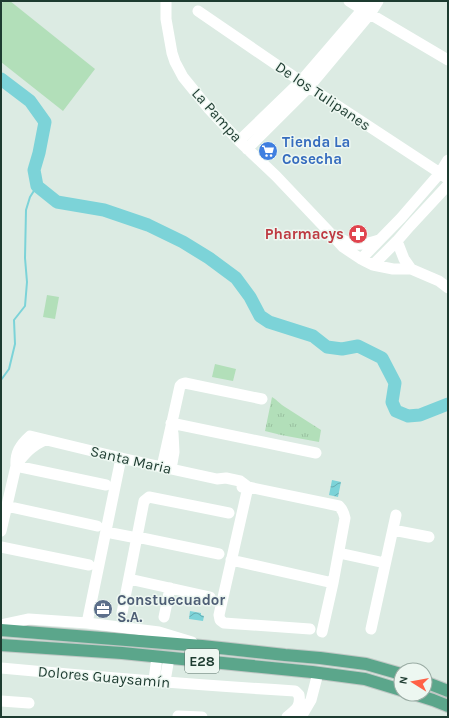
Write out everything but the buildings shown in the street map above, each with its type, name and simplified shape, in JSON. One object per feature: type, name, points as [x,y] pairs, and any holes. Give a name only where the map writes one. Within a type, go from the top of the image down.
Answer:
[{"type":"main road","name":"E28","points":[[1,630],[202,646],[328,659],[366,664],[393,672]]},
{"type":"main road","name":"E28","points":[[1,645],[169,658],[318,673],[365,679],[393,688]]},
{"type":"main road","points":[[433,685],[448,691]]},
{"type":"main road","points":[[433,700],[448,706]]},
{"type":"street","name":"La Pampa","points":[[166,1],[166,19],[172,53],[183,77],[209,109],[243,145],[276,176],[343,247],[373,265],[393,269],[411,269],[439,281],[448,288]]},
{"type":"street","points":[[349,1],[367,8],[448,60]]},
{"type":"street","points":[[243,145],[305,84],[367,8],[378,1]]},
{"type":"street","name":"De los Tulipanes","points":[[198,11],[444,176]]},
{"type":"street","points":[[361,259],[444,176],[448,160]]},
{"type":"street","points":[[373,265],[448,185]]},
{"type":"street","points":[[332,235],[349,243],[358,244],[380,239]]},
{"type":"street","points":[[397,241],[404,259],[411,269]]},
{"type":"street","points":[[166,468],[174,452],[171,423],[180,386],[182,384],[185,383],[262,399]]},
{"type":"street","points":[[171,423],[316,453]]},
{"type":"street","name":"Santa Maria","points":[[1,531],[16,466],[16,456],[18,450],[30,436],[217,479],[225,484],[248,487],[339,506],[342,509],[345,518],[339,553]]},
{"type":"street","name":"Santa Maria","points":[[16,466],[26,453],[39,442],[45,440]]},
{"type":"street","points":[[87,623],[102,532],[122,458]]},
{"type":"street","points":[[16,466],[106,485]]},
{"type":"street","points":[[248,487],[219,615],[220,620],[224,623],[310,629]]},
{"type":"street","points":[[122,613],[144,501],[149,496],[229,513]]},
{"type":"street","points":[[6,506],[137,540],[219,554]]},
{"type":"street","points":[[371,629],[396,514]]},
{"type":"street","points":[[393,530],[428,537]]},
{"type":"street","points":[[1,547],[88,565]]},
{"type":"street","points":[[322,632],[339,553],[385,563]]},
{"type":"street","points":[[231,560],[333,583]]},
{"type":"street","points":[[129,579],[210,597]]},
{"type":"street","points":[[164,617],[170,588]]},
{"type":"street","points":[[1,625],[29,619],[87,623],[159,632],[202,646]]},
{"type":"street","points":[[154,680],[157,657]]},
{"type":"street","points":[[165,682],[169,658]]},
{"type":"street","name":"Dolores Guaysamín","points":[[1,668],[188,684],[295,691],[299,695],[300,701],[298,706],[287,717]]},
{"type":"street","points":[[301,717],[311,700],[318,673]]},
{"type":"street","points":[[1,701],[29,703]]},
{"type":"street","points":[[178,716],[202,717]]},
{"type":"green space","points":[[4,1],[10,1],[95,69],[63,111],[1,62],[1,4]]},
{"type":"green space","points":[[47,295],[59,297],[55,319],[43,317]]},
{"type":"green space","points":[[215,364],[236,369],[233,381],[212,377]]},
{"type":"green space","points":[[272,397],[283,406],[321,430],[319,442],[265,431]]},
{"type":"water","points":[[332,480],[341,482],[338,497],[329,495]]},
{"type":"water","points":[[190,611],[201,613],[201,615],[204,616],[203,621],[189,619]]},
{"type":"waterway","points":[[1,79],[30,101],[45,122],[34,170],[37,186],[57,202],[104,210],[148,225],[183,242],[209,258],[236,278],[250,297],[260,316],[269,322],[313,336],[327,347],[342,349],[358,346],[382,358],[395,383],[392,402],[396,411],[408,416],[420,415],[448,404]]},
{"type":"waterway","points":[[1,380],[9,369],[15,344],[14,320],[25,306],[27,282],[25,258],[26,210],[30,197],[37,186]]},
{"type":"place","name":"Tienda La Cosecha","points":[[268,151]]},
{"type":"place","name":"Pharmacys","points":[[358,234]]},
{"type":"place","name":"Constuecuador S.A.","points":[[103,609]]}]
